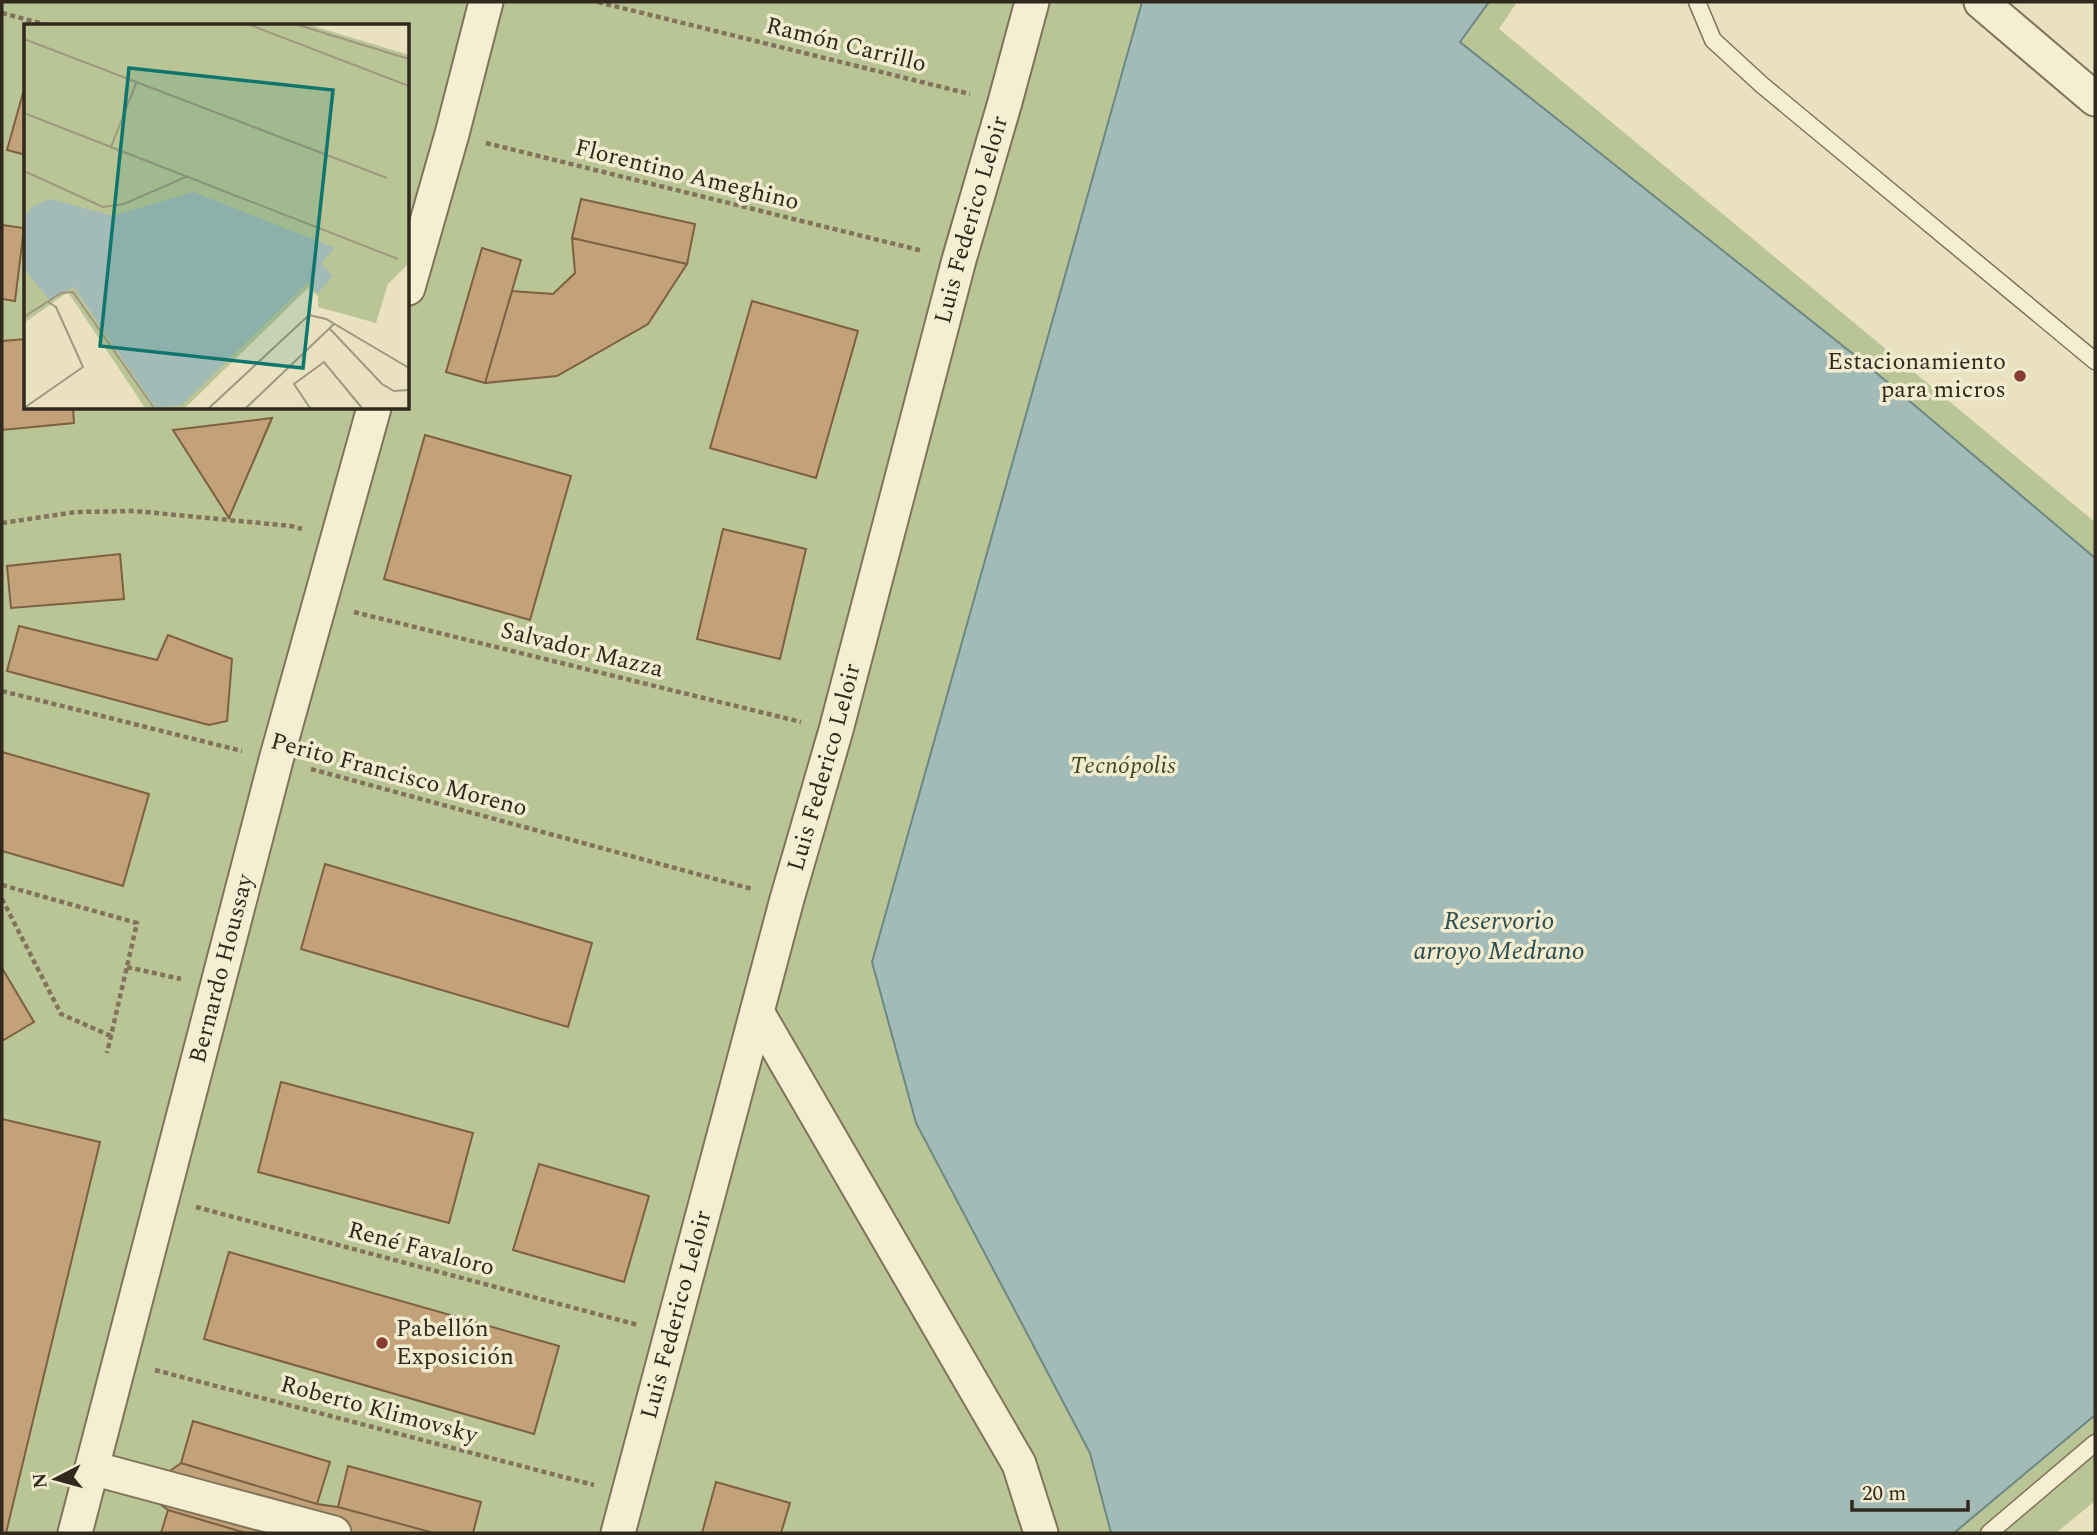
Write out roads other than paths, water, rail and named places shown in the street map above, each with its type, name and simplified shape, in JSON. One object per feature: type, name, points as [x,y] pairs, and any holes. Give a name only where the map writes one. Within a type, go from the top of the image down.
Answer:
[{"type":"street","points":[[410,282],[486,2]]},
{"type":"street","name":"Luis Federico Leloir","points":[[618,1533],[787,899],[836,730],[959,260],[1032,2]]},
{"type":"street","points":[[1981,2],[2095,99]]},
{"type":"street","name":"Bernardo Houssay","points":[[75,1533],[276,760],[373,410]]},
{"type":"street","points":[[757,1012],[1019,1464],[1041,1533]]},
{"type":"street","points":[[92,1468],[334,1533]]},
{"type":"lane","points":[[1697,2],[1713,40],[1762,85],[2095,361]]},
{"type":"lane","points":[[1989,1533],[2095,1443]]},
{"type":"water","name":"Reservorio arroyo Medrano","points":[[1142,2],[1489,2],[1460,42],[1867,365],[2095,558],[2095,1415],[1954,1533],[1111,1533],[1090,1453],[916,1123],[872,962]]},
{"type":"place","name":"Estacionamiento para micros","points":[[2020,376]]},
{"type":"place","name":"Pabellón Exposición","points":[[382,1343]]},
{"type":"park label","name":"Tecnópolis","points":[[1123,766]]}]
